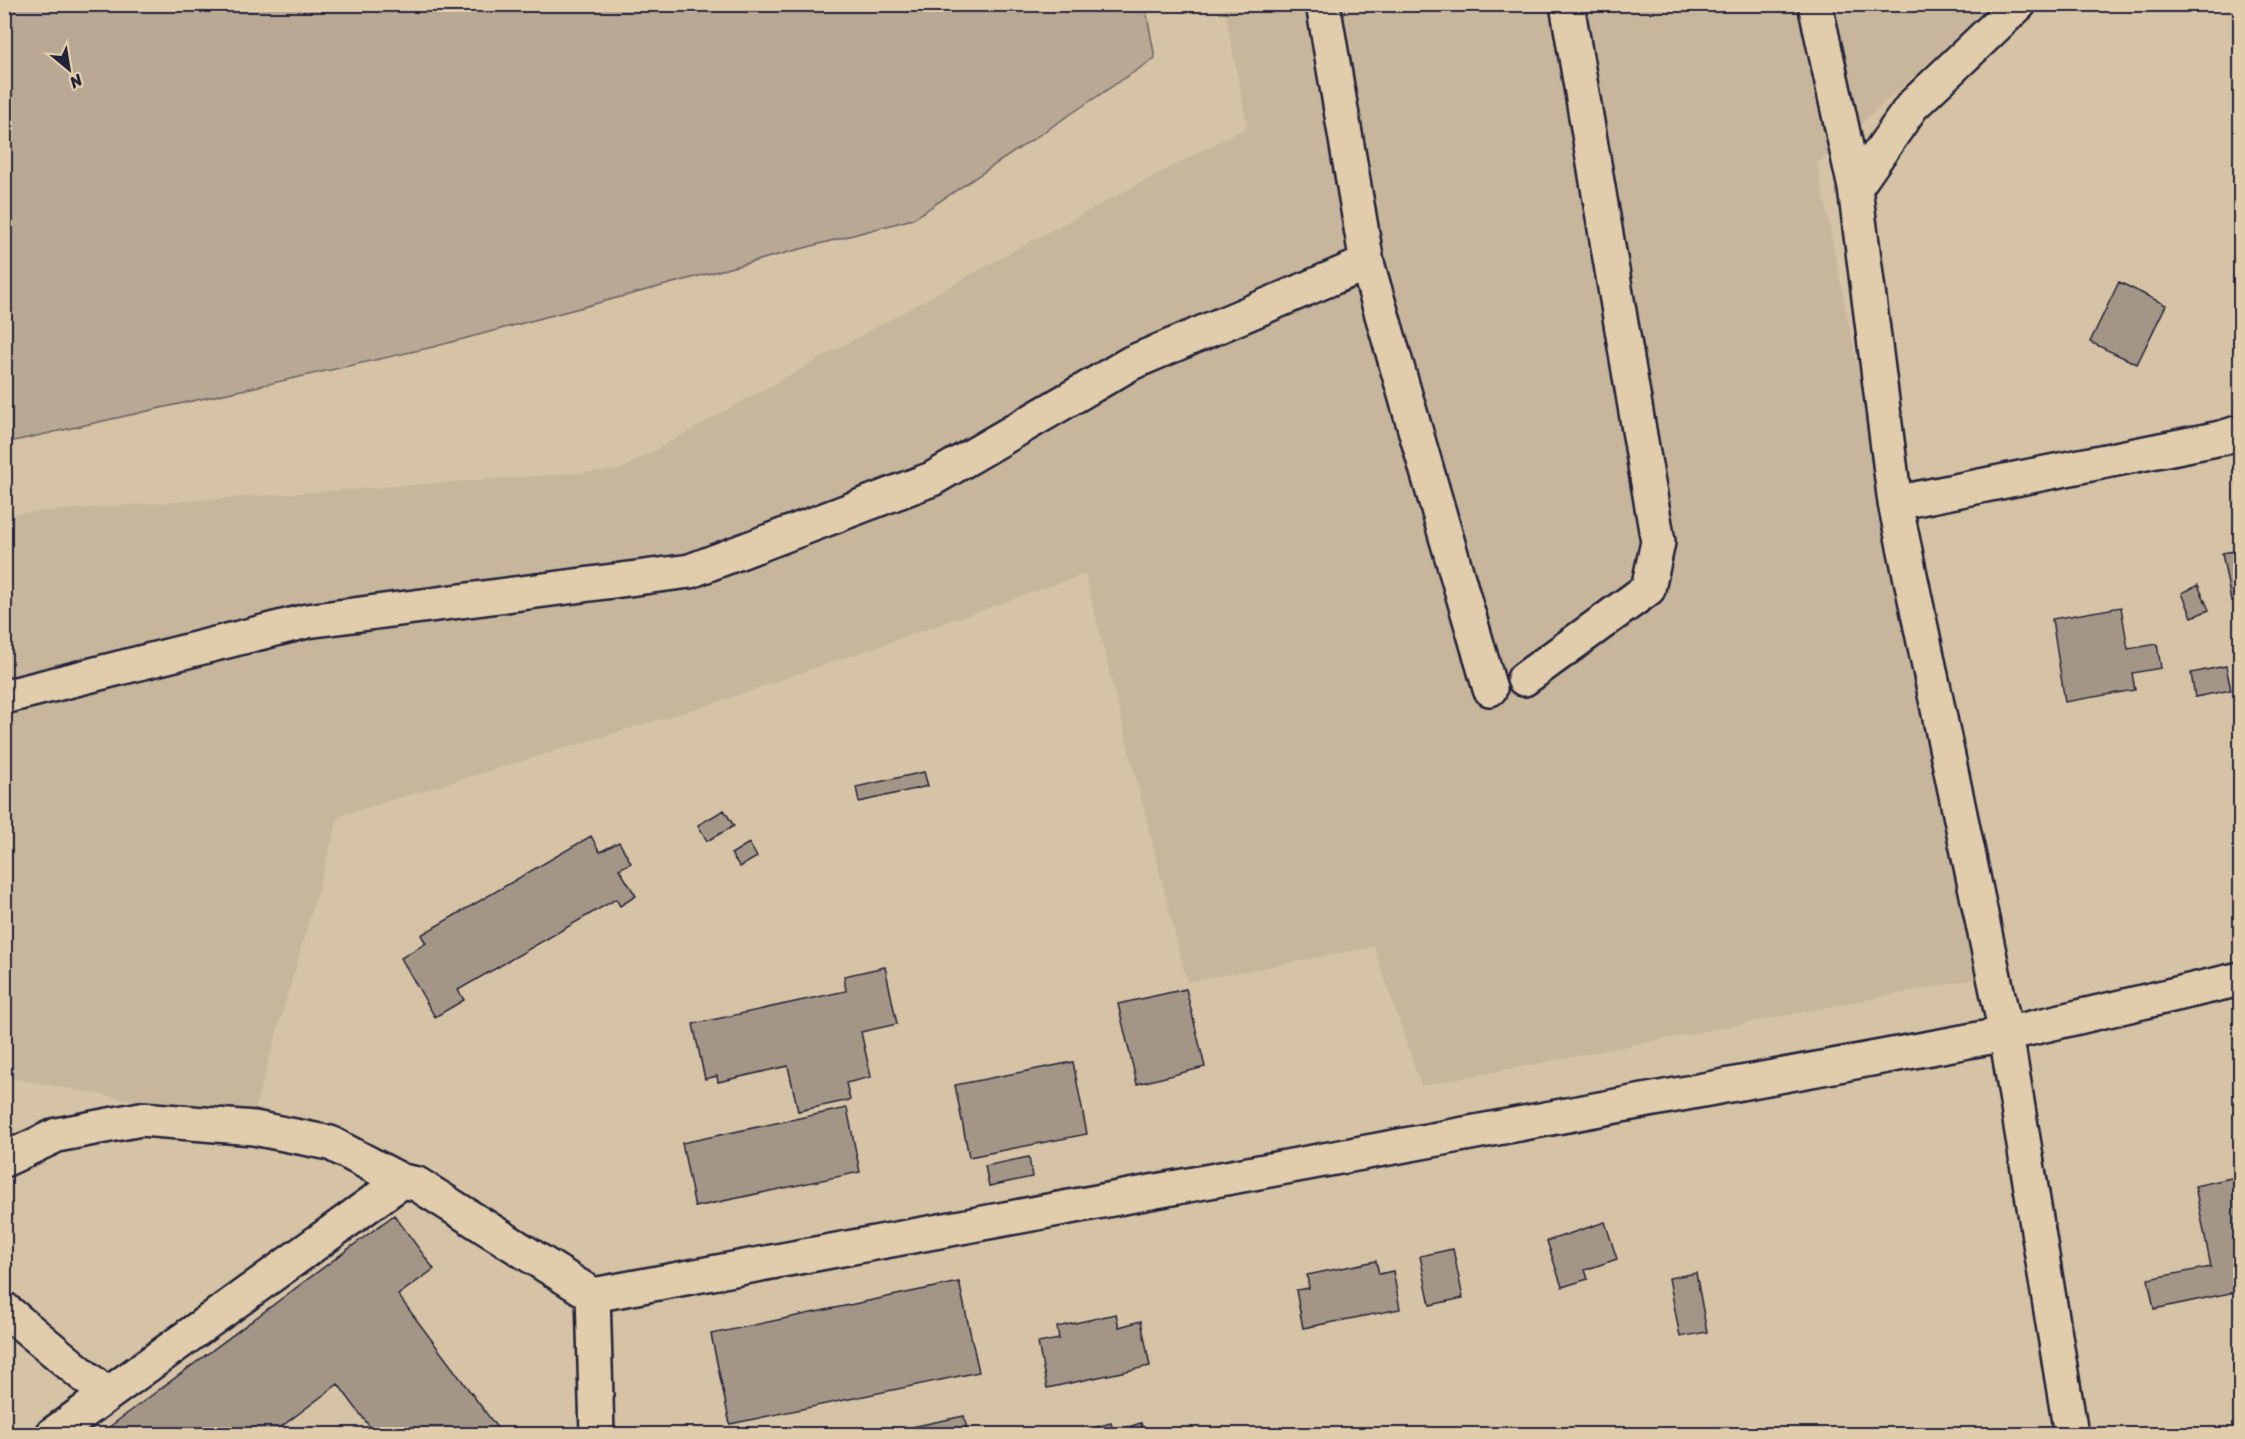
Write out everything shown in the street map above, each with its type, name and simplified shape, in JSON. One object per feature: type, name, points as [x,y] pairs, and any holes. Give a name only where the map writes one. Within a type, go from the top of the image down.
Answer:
[{"type":"street","points":[[1323,4],[1367,263],[1490,689]]},
{"type":"street","points":[[1524,679],[1648,589],[1658,542],[1566,4]]},
{"type":"street","points":[[1815,4],[1855,188],[1895,503],[2006,1034],[2071,1434]]},
{"type":"street","points":[[1855,188],[1912,106],[2019,4]]},
{"type":"street","points":[[4,697],[307,621],[690,571],[932,479],[1131,363],[1367,263]]},
{"type":"street","points":[[1895,503],[2039,476],[2241,432]]},
{"type":"street","points":[[4,1160],[57,1135],[141,1119],[254,1128],[330,1143],[402,1181],[417,1184],[593,1295],[2006,1034],[2241,979]]},
{"type":"street","points":[[53,1434],[402,1181]]},
{"type":"street","points":[[593,1295],[597,1434]]},
{"type":"street","points":[[4,1309],[106,1394]]},
{"type":"shaded area","points":[[5,5],[1145,5],[1155,58],[913,219],[433,347],[5,443]]},
{"type":"shaded area","points":[[1224,5],[1992,5],[1817,164],[1979,978],[1421,1086],[1374,947],[1187,982],[1085,574],[718,702],[339,816],[251,1122],[5,1077],[5,514],[619,470],[1044,234],[1247,127]]},
{"type":"building","points":[[2119,282],[2166,305],[2137,364],[2090,342]]},
{"type":"building","points":[[2240,550],[2240,599],[2231,601],[2222,553]]},
{"type":"building","points":[[2198,585],[2209,610],[2192,617],[2182,593]]},
{"type":"building","points":[[2121,607],[2128,649],[2157,644],[2161,668],[2132,673],[2135,690],[2065,702],[2052,619]]},
{"type":"building","points":[[2226,666],[2231,690],[2195,697],[2191,673]]},
{"type":"building","points":[[924,772],[928,786],[859,802],[856,787]]},
{"type":"building","points":[[724,810],[734,826],[707,841],[698,825]]},
{"type":"building","points":[[591,836],[600,852],[619,842],[631,863],[619,869],[636,896],[620,906],[616,899],[458,990],[464,1000],[435,1017],[401,958],[426,943],[421,935]]},
{"type":"building","points":[[749,843],[757,857],[740,867],[731,854]]},
{"type":"building","points":[[885,967],[897,1024],[861,1032],[871,1077],[846,1083],[850,1100],[798,1111],[788,1066],[718,1082],[717,1076],[705,1079],[693,1024],[846,991],[844,976]]},
{"type":"building","points":[[1186,989],[1205,1067],[1137,1084],[1118,1004]]},
{"type":"building","points":[[1073,1062],[1087,1134],[969,1157],[955,1085]]},
{"type":"building","points":[[847,1108],[860,1172],[695,1207],[682,1143]]},
{"type":"building","points":[[1029,1157],[1032,1177],[989,1186],[985,1166]]},
{"type":"building","points":[[2240,1176],[2240,1236],[2235,1237],[2240,1264],[2240,1291],[2154,1309],[2148,1279],[2211,1267],[2195,1186]]},
{"type":"building","points":[[394,1215],[434,1269],[398,1295],[501,1433],[375,1434],[338,1384],[281,1427],[286,1434],[101,1433]]},
{"type":"building","points":[[1605,1222],[1617,1259],[1585,1270],[1588,1279],[1562,1287],[1547,1241]]},
{"type":"building","points":[[1453,1249],[1463,1298],[1430,1305],[1420,1256]]},
{"type":"building","points":[[1376,1261],[1379,1274],[1393,1271],[1400,1309],[1303,1328],[1296,1290],[1309,1288],[1307,1275]]},
{"type":"building","points":[[1696,1273],[1707,1332],[1680,1337],[1669,1278]]},
{"type":"building","points":[[959,1282],[979,1372],[730,1424],[711,1334]]},
{"type":"building","points":[[1116,1314],[1119,1327],[1141,1321],[1150,1366],[1047,1388],[1038,1343],[1059,1339],[1057,1327]]},
{"type":"building","points":[[964,1416],[968,1434],[879,1434]]},
{"type":"building","points":[[1111,1423],[1114,1434],[1071,1434]]},
{"type":"building","points":[[1141,1423],[1145,1434],[1121,1434],[1119,1430]]}]
